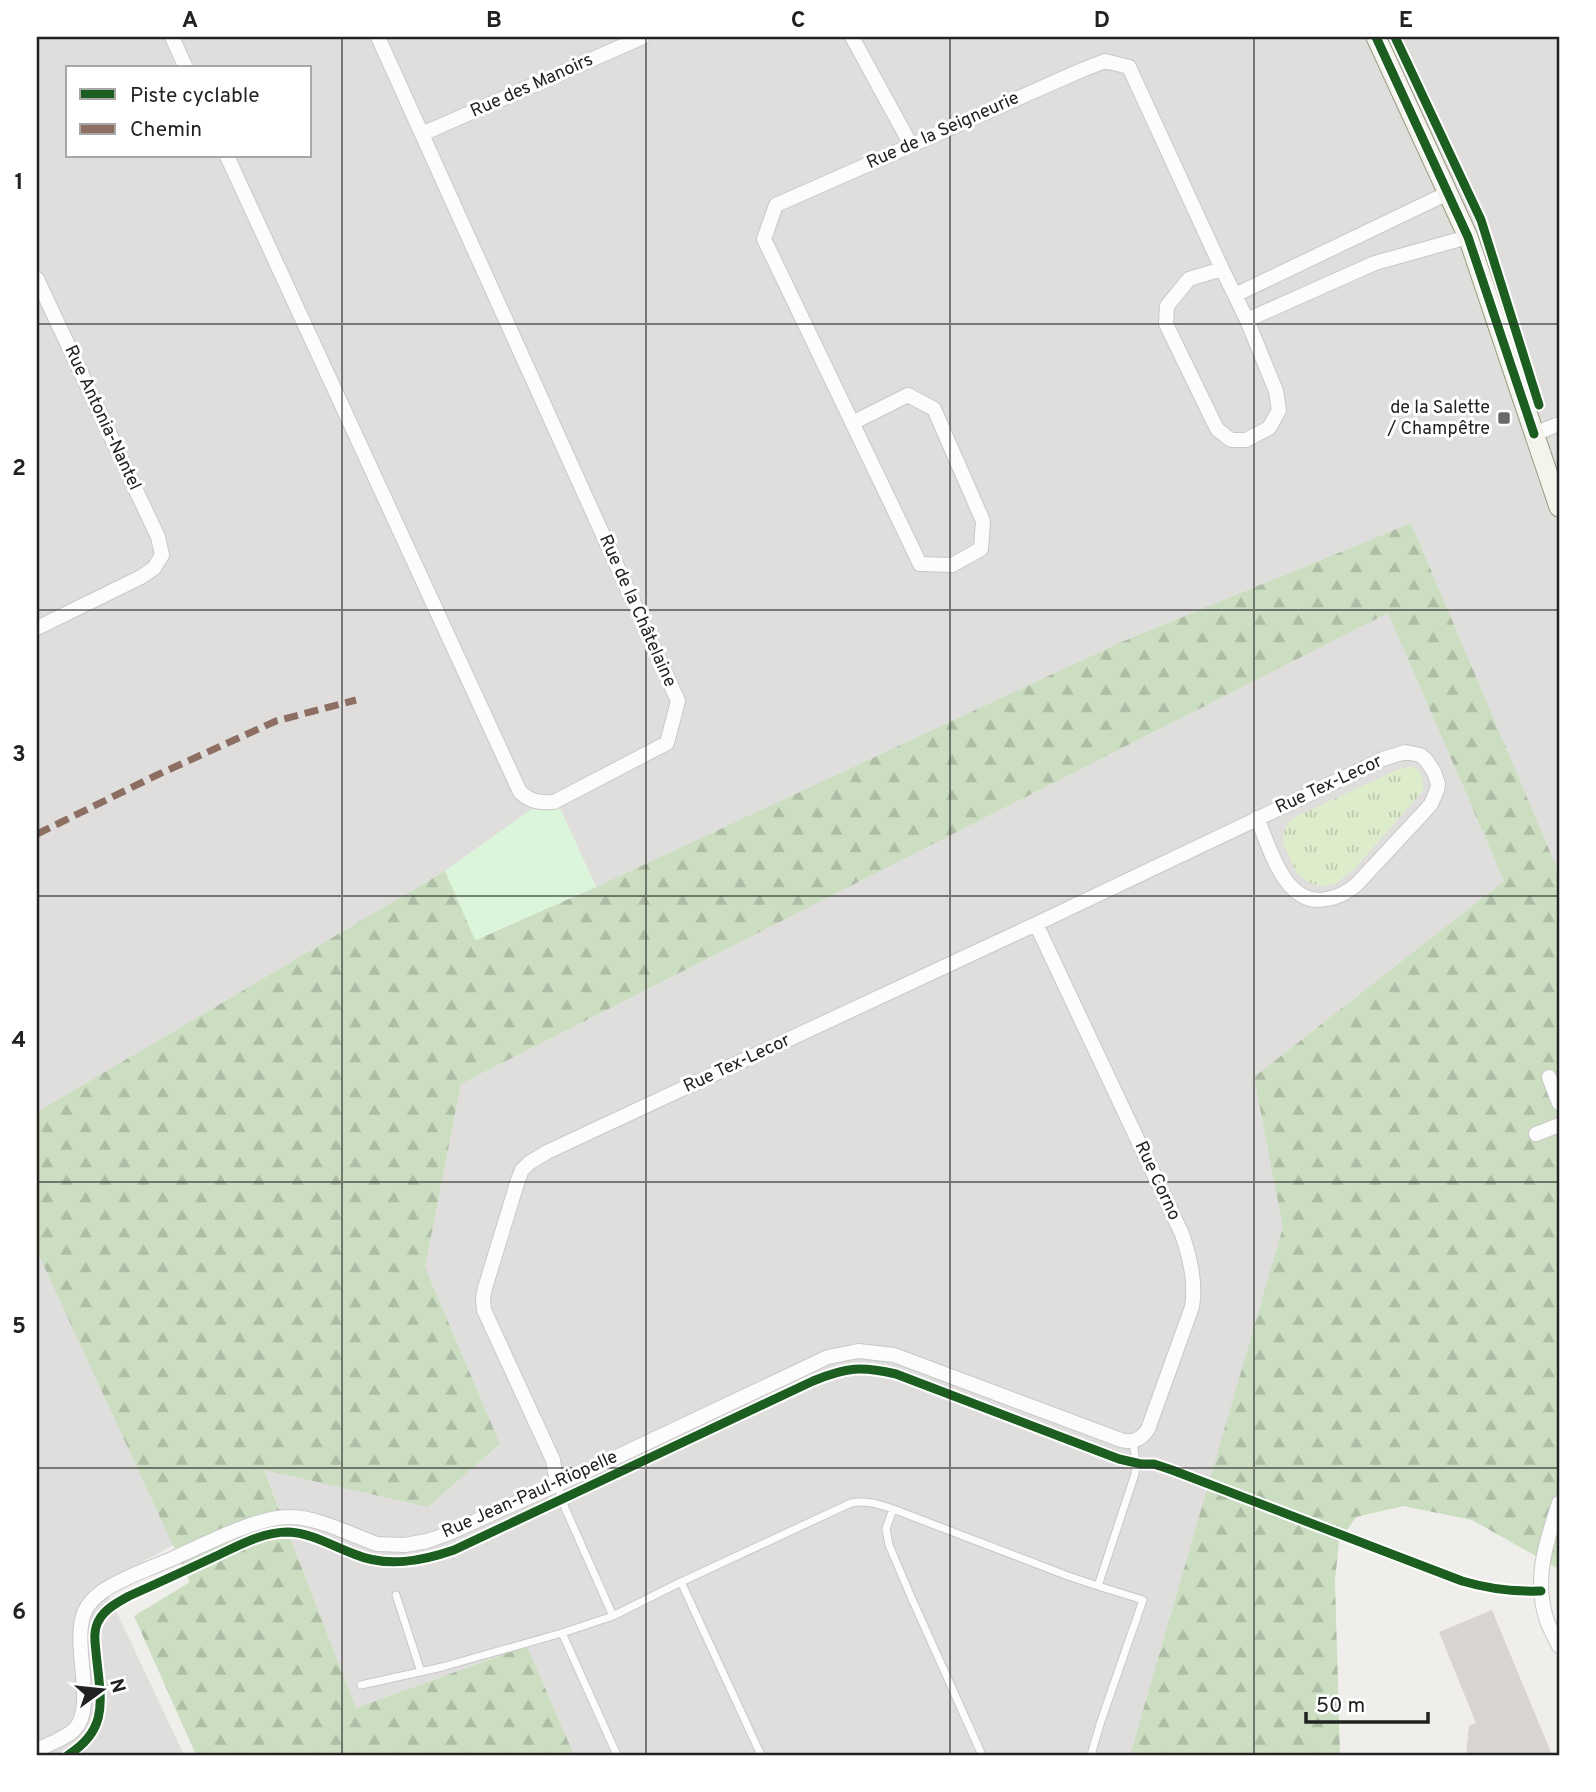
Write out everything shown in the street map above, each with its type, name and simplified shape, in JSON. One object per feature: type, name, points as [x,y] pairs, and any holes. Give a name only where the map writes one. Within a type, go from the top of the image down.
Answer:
[{"type":"street","points":[[172,37],[185,66]]},
{"type":"street","name":"Rue de la Châtelaine","points":[[228,158],[520,792],[527,799],[539,803],[554,802],[667,743],[678,701],[377,37]]},
{"type":"street","name":"Rue des Manoirs","points":[[422,134],[643,37]]},
{"type":"street","points":[[852,37],[911,145]]},
{"type":"street","points":[[1376,37],[1468,237],[1559,507]]},
{"type":"street","name":"Rue de la Seigneurie","points":[[852,423],[908,395],[934,409],[983,521],[981,549],[952,565],[920,564],[852,423],[764,239],[776,205],[1105,61],[1129,67],[1247,320],[1276,391],[1279,410],[1269,428],[1246,439],[1231,440],[1217,429],[1166,324],[1167,306],[1189,279],[1222,269]]},
{"type":"street","points":[[1235,295],[1448,193]]},
{"type":"street","points":[[1247,320],[1375,263],[1468,237]]},
{"type":"street","name":"Rue Antonia-Nantel","points":[[37,279],[155,530],[162,551],[161,559],[151,572],[37,628]]},
{"type":"street","points":[[1534,434],[1559,424]]},
{"type":"street","name":"Rue Tex-Lecor","points":[[557,1484],[553,1460],[484,1310],[485,1288],[512,1198],[522,1170],[529,1163],[547,1152],[1036,924],[1257,818],[1383,759],[1398,753],[1413,753],[1426,760],[1438,784],[1436,795],[1424,813],[1357,884],[1345,893],[1325,900],[1310,899],[1292,888],[1284,878],[1257,818]]},
{"type":"street","name":"Rue Corno","points":[[1036,924],[1182,1234],[1192,1273],[1192,1307],[1147,1429],[1141,1437],[1133,1441]]},
{"type":"street","points":[[1549,1077],[1559,1103]]},
{"type":"street","points":[[1536,1133],[1559,1125]]},
{"type":"street","name":"Rue Jean-Paul-Riopelle","points":[[37,1750],[66,1736],[80,1723],[84,1704],[80,1635],[82,1619],[89,1604],[96,1597],[120,1581],[252,1524],[292,1516],[308,1519],[377,1544],[405,1545],[427,1541],[557,1484],[815,1362],[843,1353],[858,1351],[894,1355],[1121,1440],[1133,1441]]},
{"type":"street","points":[[1559,1503],[1540,1571],[1547,1621],[1559,1646]]},
{"type":"lane","points":[[1098,1586],[1135,1474],[1133,1441]]},
{"type":"lane","points":[[557,1484],[613,1616]]},
{"type":"lane","points":[[361,1685],[421,1672],[613,1616],[851,1503],[872,1502],[1143,1601],[1091,1755]]},
{"type":"lane","points":[[892,1509],[886,1529],[889,1545],[982,1755]]},
{"type":"lane","points":[[681,1582],[761,1755]]},
{"type":"lane","points":[[396,1595],[421,1672]]},
{"type":"lane","points":[[562,1633],[617,1755]]},
{"type":"shaded area","points":[[37,37],[1559,37],[1559,873],[1411,523],[1119,643],[596,887],[559,806],[536,806],[445,871],[37,1112]]},
{"type":"shaded area","points":[[1388,613],[1504,881],[1254,1077],[1284,1226],[1130,1755],[574,1755],[527,1646],[356,1708],[264,1469],[428,1507],[500,1444],[425,1267],[461,1084]]},
{"type":"shaded area","points":[[37,1219],[185,1539],[103,1583],[184,1755],[37,1755]]},
{"type":"green space","points":[[1411,523],[1559,873],[1559,1569],[1472,1520],[1403,1506],[1356,1517],[1339,1542],[1335,1581],[1340,1755],[1130,1755],[1283,1227],[1254,1077],[1504,881],[1388,613],[461,1084],[425,1267],[500,1444],[428,1507],[264,1470],[356,1708],[527,1646],[574,1755],[196,1755],[134,1616],[190,1582],[37,1251],[37,1112],[445,871],[476,940],[596,887],[1119,643]]},
{"type":"green space","points":[[1411,766],[1422,776],[1423,791],[1354,869],[1335,884],[1322,886],[1305,880],[1297,873],[1283,844],[1288,822],[1399,769]]},
{"type":"green space","points":[[536,806],[559,806],[596,887],[475,940],[445,871]]},
{"type":"building","points":[[1492,1610],[1552,1755],[1466,1755],[1469,1726],[1476,1723],[1439,1632]]},
{"type":"marked path","points":[[37,834],[276,721],[356,700]]},
{"type":"cycle path","points":[[1376,37],[1468,237],[1534,434]]},
{"type":"cycle path","points":[[1395,37],[1481,220],[1539,405]]},
{"type":"cycle path","points":[[68,1755],[91,1734],[100,1710],[95,1640],[97,1624],[108,1609],[129,1596],[249,1541],[278,1533],[305,1535],[379,1561],[417,1560],[442,1554],[813,1381],[854,1369],[896,1374],[1119,1459],[1154,1464],[1172,1470],[1462,1581],[1501,1589],[1541,1591]]},
{"type":"place","name":"de la Salette / Champêtre","points":[[1504,418]]}]
